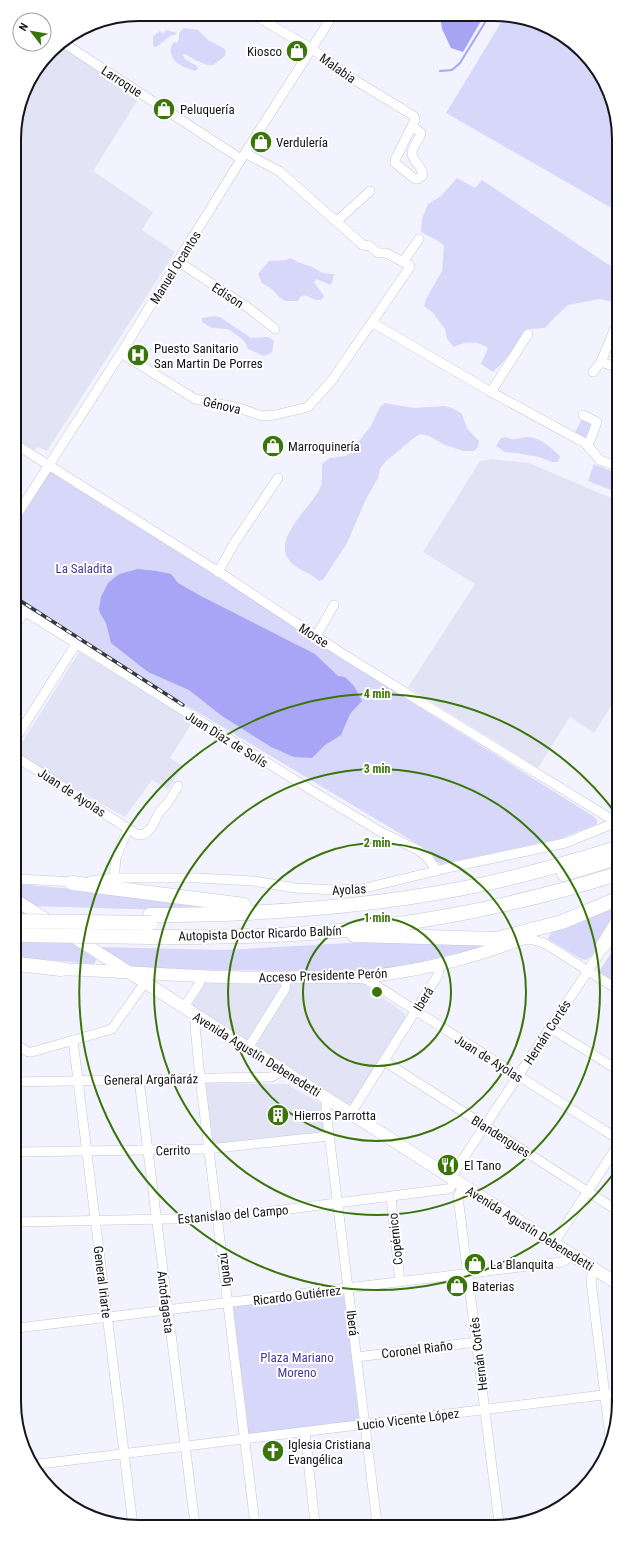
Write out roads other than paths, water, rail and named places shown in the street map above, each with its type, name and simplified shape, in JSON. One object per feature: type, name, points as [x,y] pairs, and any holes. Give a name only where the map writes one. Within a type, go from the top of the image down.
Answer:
[{"type":"highway","points":[[21,913],[150,919],[264,912],[395,899],[482,884],[572,862],[612,850]]},
{"type":"highway","name":"Autopista Doctor Ricardo Balbín","points":[[21,920],[150,919],[244,921],[370,911],[424,904],[487,892],[612,859]]},
{"type":"highway","name":"Autopista Doctor Ricardo Balbín","points":[[21,936],[150,937],[239,936],[310,933],[388,925],[451,915],[544,895],[612,875]]},
{"type":"highway","points":[[72,883],[247,906],[310,908]]},
{"type":"highway","name":"Acceso Presidente Perón","points":[[562,922],[612,901]]},
{"type":"highway","points":[[310,933],[451,939],[496,939],[562,922]]},
{"type":"highway","points":[[603,946],[612,931]]},
{"type":"highway","points":[[21,964],[61,969]]},
{"type":"main road","name":"Avenida Agustín Debenedetti","points":[[21,904],[612,1280]]},
{"type":"main road","name":"Acceso Presidente Perón","points":[[21,969],[61,969],[201,976],[287,978],[359,976],[399,972],[467,957],[518,940],[562,922]]},
{"type":"street","name":"Malabia","points":[[264,21],[312,49],[352,79],[414,116],[415,120],[412,126],[395,163],[410,175],[418,179],[422,175],[422,170],[412,158],[412,149],[421,133],[412,126]]},
{"type":"street","name":"Manuel Ocantos","points":[[21,510],[179,262],[243,156],[329,21]]},
{"type":"street","name":"Larroque","points":[[68,45],[243,156],[279,171],[295,187],[337,221],[363,245],[370,246],[378,253],[386,253],[403,262]]},
{"type":"street","points":[[337,221],[370,191]]},
{"type":"street","points":[[419,239],[403,262],[410,267],[373,323],[491,392],[588,446],[600,460],[612,464]]},
{"type":"street","name":"Edison","points":[[179,262],[250,309],[275,329]]},
{"type":"street","name":"Génova","points":[[121,354],[195,399],[239,408],[262,416],[275,415],[308,407],[332,380],[373,323]]},
{"type":"street","points":[[491,392],[528,334]]},
{"type":"street","points":[[593,372],[601,362],[612,337]]},
{"type":"street","points":[[601,362],[612,366]]},
{"type":"street","points":[[583,415],[597,422],[588,446]]},
{"type":"street","name":"Morse","points":[[21,448],[218,572],[316,636],[612,820]]},
{"type":"street","points":[[218,572],[235,542],[278,478]]},
{"type":"street","points":[[316,636],[334,605]]},
{"type":"street","name":"Juan Díaz de Solís","points":[[21,610],[324,798],[381,832],[418,850],[428,858],[437,871]]},
{"type":"street","points":[[21,617],[24,612]]},
{"type":"street","points":[[21,730],[76,644]]},
{"type":"street","name":"Juan de Ayolas","points":[[21,760],[128,828],[142,835],[148,832],[160,811],[167,804],[178,786]]},
{"type":"street","name":"Ayolas","points":[[21,880],[72,883],[114,878],[198,878],[238,880],[295,888],[336,890],[361,889],[565,843],[612,824]]},
{"type":"street","points":[[114,878],[116,858],[128,828]]},
{"type":"street","name":"Hernán Cortés","points":[[447,1190],[456,1181],[485,1126],[603,946],[612,937]]},
{"type":"street","points":[[518,940],[533,940],[544,943],[612,985]]},
{"type":"street","name":"Iberá","points":[[351,1113],[438,976],[440,964]]},
{"type":"street","points":[[184,1008],[199,984],[201,976]]},
{"type":"street","name":"Juan de Ayolas","points":[[359,976],[612,1135]]},
{"type":"street","points":[[248,1048],[285,989],[287,978]]},
{"type":"street","points":[[21,1048],[28,1052],[32,1052],[109,1030],[115,1026],[145,982]]},
{"type":"street","name":"Iguazú","points":[[196,1015],[195,1026],[208,1148],[218,1218],[254,1520]]},
{"type":"street","points":[[550,1028],[612,1066]]},
{"type":"street","name":"General Iriarte","points":[[73,1040],[132,1520]]},
{"type":"street","name":"Blandengues","points":[[384,1061],[612,1207]]},
{"type":"street","name":"General Argañaráz","points":[[21,1082],[271,1077],[284,1071]]},
{"type":"street","name":"Antofagasta","points":[[139,1080],[194,1520]]},
{"type":"street","name":"Iberá","points":[[327,1098],[326,1110],[336,1204],[358,1357],[377,1520]]},
{"type":"street","name":"Cerrito","points":[[21,1152],[208,1148],[329,1136]]},
{"type":"street","points":[[554,1243],[612,1153]]},
{"type":"street","name":"Hernán Cortés","points":[[456,1181],[499,1520]]},
{"type":"street","name":"Estanislao del Campo","points":[[21,1222],[218,1218],[447,1190]]},
{"type":"street","name":"Copérnico","points":[[391,1197],[400,1282]]},
{"type":"street","name":"Ricardo Gutiérrez","points":[[21,1328],[562,1262],[574,1255]]},
{"type":"street","points":[[593,1268],[590,1281],[609,1429]]},
{"type":"street","name":"Coronel Riaño","points":[[358,1357],[476,1342]]},
{"type":"street","name":"Lucio Vicente López","points":[[39,1464],[612,1394]]},
{"type":"street","points":[[304,1432],[315,1520]]},
{"type":"waterway","points":[[440,71],[452,70],[460,63],[486,21]]},
{"type":"railway","points":[[21,601],[183,705]]},
{"type":"place","name":"Kiosco","points":[[297,51]]},
{"type":"place","name":"Peluquería","points":[[164,109]]},
{"type":"place","name":"Verdulería","points":[[261,142]]},
{"type":"place","name":"Puesto Sanitario San Martin De Porres","points":[[138,355]]},
{"type":"place","name":"Marroquinería","points":[[273,446]]},
{"type":"place","name":"Hierros Parrotta","points":[[278,1115]]},
{"type":"place","name":"El Tano","points":[[448,1165]]},
{"type":"place","name":"La Blanquita","points":[[475,1264]]},
{"type":"place","name":"Baterias","points":[[457,1286]]},
{"type":"place","name":"Iglesia Cristiana Evangélica","points":[[273,1451]]},
{"type":"park label","name":"La Saladita","points":[[84,568]]},
{"type":"park label","name":"Plaza Mariano Moreno","points":[[297,1364]]}]
